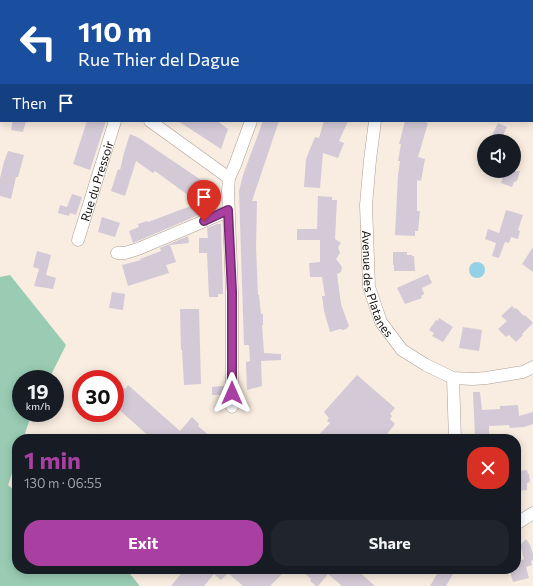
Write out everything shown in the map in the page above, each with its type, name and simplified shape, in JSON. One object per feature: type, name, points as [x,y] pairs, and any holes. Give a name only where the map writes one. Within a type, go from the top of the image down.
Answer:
[{"type":"street","name":"Rue du Pressoir","points":[[78,240],[115,122]]},
{"type":"street","points":[[151,122],[229,178]]},
{"type":"street","points":[[232,407],[232,292],[228,210],[229,178],[251,122]]},
{"type":"street","name":"Avenue des Platanes","points":[[375,122],[366,204],[369,287],[381,322],[402,350],[426,365],[453,378],[486,378],[523,372],[533,367]]},
{"type":"street","points":[[117,253],[125,253],[138,249],[228,210]]},
{"type":"street","points":[[453,378],[455,434]]},
{"type":"street","points":[[521,521],[533,513]]},
{"type":"green space","points":[[10,275],[66,345],[54,370],[12,370],[12,422],[29,422],[25,434],[12,434],[12,473],[8,485],[12,489],[12,574],[130,574],[139,586],[0,586],[0,277]]},
{"type":"water","points":[[477,262],[483,264],[485,270],[483,276],[477,278],[471,276],[469,270],[471,264]]},
{"type":"building","points":[[13,122],[26,122],[23,132],[11,130]]},
{"type":"building","points":[[87,122],[106,122],[90,170],[73,164]]},
{"type":"building","points":[[180,122],[218,122],[228,129],[221,149]]},
{"type":"building","points":[[263,122],[279,122],[252,201],[257,201],[256,247],[258,295],[261,314],[263,314],[262,325],[264,353],[281,354],[281,360],[261,361],[262,386],[247,390],[246,362],[250,361],[249,345],[244,345],[239,191],[243,175]]},
{"type":"building","points":[[324,122],[348,122],[339,141],[344,143],[338,158],[323,153],[320,188],[304,187],[306,159],[315,137],[319,138]]},
{"type":"building","points":[[405,122],[428,123],[418,157],[425,159],[421,181],[417,180],[417,211],[420,211],[418,231],[415,231],[415,236],[395,235],[400,161],[398,161],[401,144],[399,144]]},
{"type":"building","points":[[498,123],[507,127],[504,134],[492,134]]},
{"type":"building","points":[[130,134],[139,138],[207,184],[204,189],[206,191],[202,196],[208,211],[133,243],[129,231],[139,227],[138,224],[148,222],[199,203],[155,171],[153,173],[136,161],[125,196],[111,191],[118,169],[120,170]]},
{"type":"building","points":[[8,151],[24,155],[18,177],[16,177],[11,199],[0,196],[0,178]]},
{"type":"building","points":[[503,178],[518,178],[512,187],[501,183]]},
{"type":"building","points":[[72,194],[82,197],[76,215],[70,213],[69,216],[58,213],[60,205],[67,207]]},
{"type":"building","points":[[318,196],[332,197],[332,200],[337,200],[335,239],[341,243],[338,247],[340,253],[336,259],[342,267],[341,272],[337,274],[341,304],[349,326],[343,330],[340,329],[330,332],[324,311],[322,296],[325,296],[322,277],[310,277],[309,263],[320,262],[320,240],[297,240],[297,229],[317,229]]},
{"type":"building","points":[[506,210],[523,215],[518,230],[520,231],[518,239],[511,237],[509,243],[505,242],[499,258],[492,256],[496,243],[485,239],[488,229],[499,233]]},
{"type":"building","points":[[102,217],[120,223],[115,237],[98,232]]},
{"type":"building","points":[[221,224],[223,294],[218,294],[218,297],[209,297],[207,253],[199,253],[199,238],[208,238],[207,228]]},
{"type":"building","points":[[188,236],[189,243],[170,245],[176,262],[166,265],[169,273],[128,286],[122,265],[141,260],[140,259],[161,251],[160,248]]},
{"type":"building","points":[[533,247],[533,272],[522,264]]},
{"type":"building","points":[[37,251],[51,255],[46,275],[56,278],[53,289],[34,286],[39,269],[33,267]]},
{"type":"building","points":[[393,252],[407,252],[407,255],[414,256],[415,271],[394,271]]},
{"type":"building","points":[[428,274],[432,283],[422,288],[424,294],[421,296],[422,298],[405,304],[397,288]]},
{"type":"building","points":[[112,292],[125,294],[123,310],[109,308]]},
{"type":"building","points":[[512,306],[533,323],[516,342],[509,335],[506,337],[498,329],[507,321],[501,316]]},
{"type":"building","points":[[180,309],[199,309],[201,384],[184,385]]},
{"type":"building","points":[[439,318],[453,327],[443,342],[432,336],[434,333],[429,330]]},
{"type":"building","points":[[463,327],[482,330],[479,351],[459,348]]},
{"type":"building","points":[[357,375],[395,408],[390,414],[392,416],[390,419],[395,424],[387,434],[320,434],[330,423],[327,421],[329,418],[324,412]]},
{"type":"building","points":[[128,385],[180,431],[192,417],[199,424],[198,426],[207,434],[146,434],[124,414],[124,388],[125,389]]},
{"type":"building","points":[[224,386],[224,395],[212,395],[212,387]]},
{"type":"building","points":[[473,392],[480,392],[482,410],[500,409],[500,406],[518,405],[519,416],[533,412],[533,424],[524,427],[510,428],[509,425],[489,426],[489,434],[475,434]]},
{"type":"building","points":[[527,470],[529,474],[530,482],[527,483],[527,490],[521,491],[521,471]]},
{"type":"building","points":[[526,539],[530,545],[533,554],[533,560],[531,561],[532,565],[526,567],[529,578],[513,582],[511,574],[521,574],[521,560],[524,559],[521,544]]},
{"type":"building","points":[[181,574],[214,574],[204,586],[171,586]]},
{"type":"building","points":[[214,574],[227,574],[221,580]]},
{"type":"building","points":[[229,574],[282,574],[270,586],[243,586]]},
{"type":"building","points":[[306,574],[328,574],[318,586],[310,581],[311,579]]},
{"type":"building","points":[[328,574],[362,574],[375,586],[342,586]]},
{"type":"building","points":[[437,574],[453,574],[446,586],[430,586]]},
{"type":"route","points":[[204,221],[228,210],[232,292],[232,393]]}]
